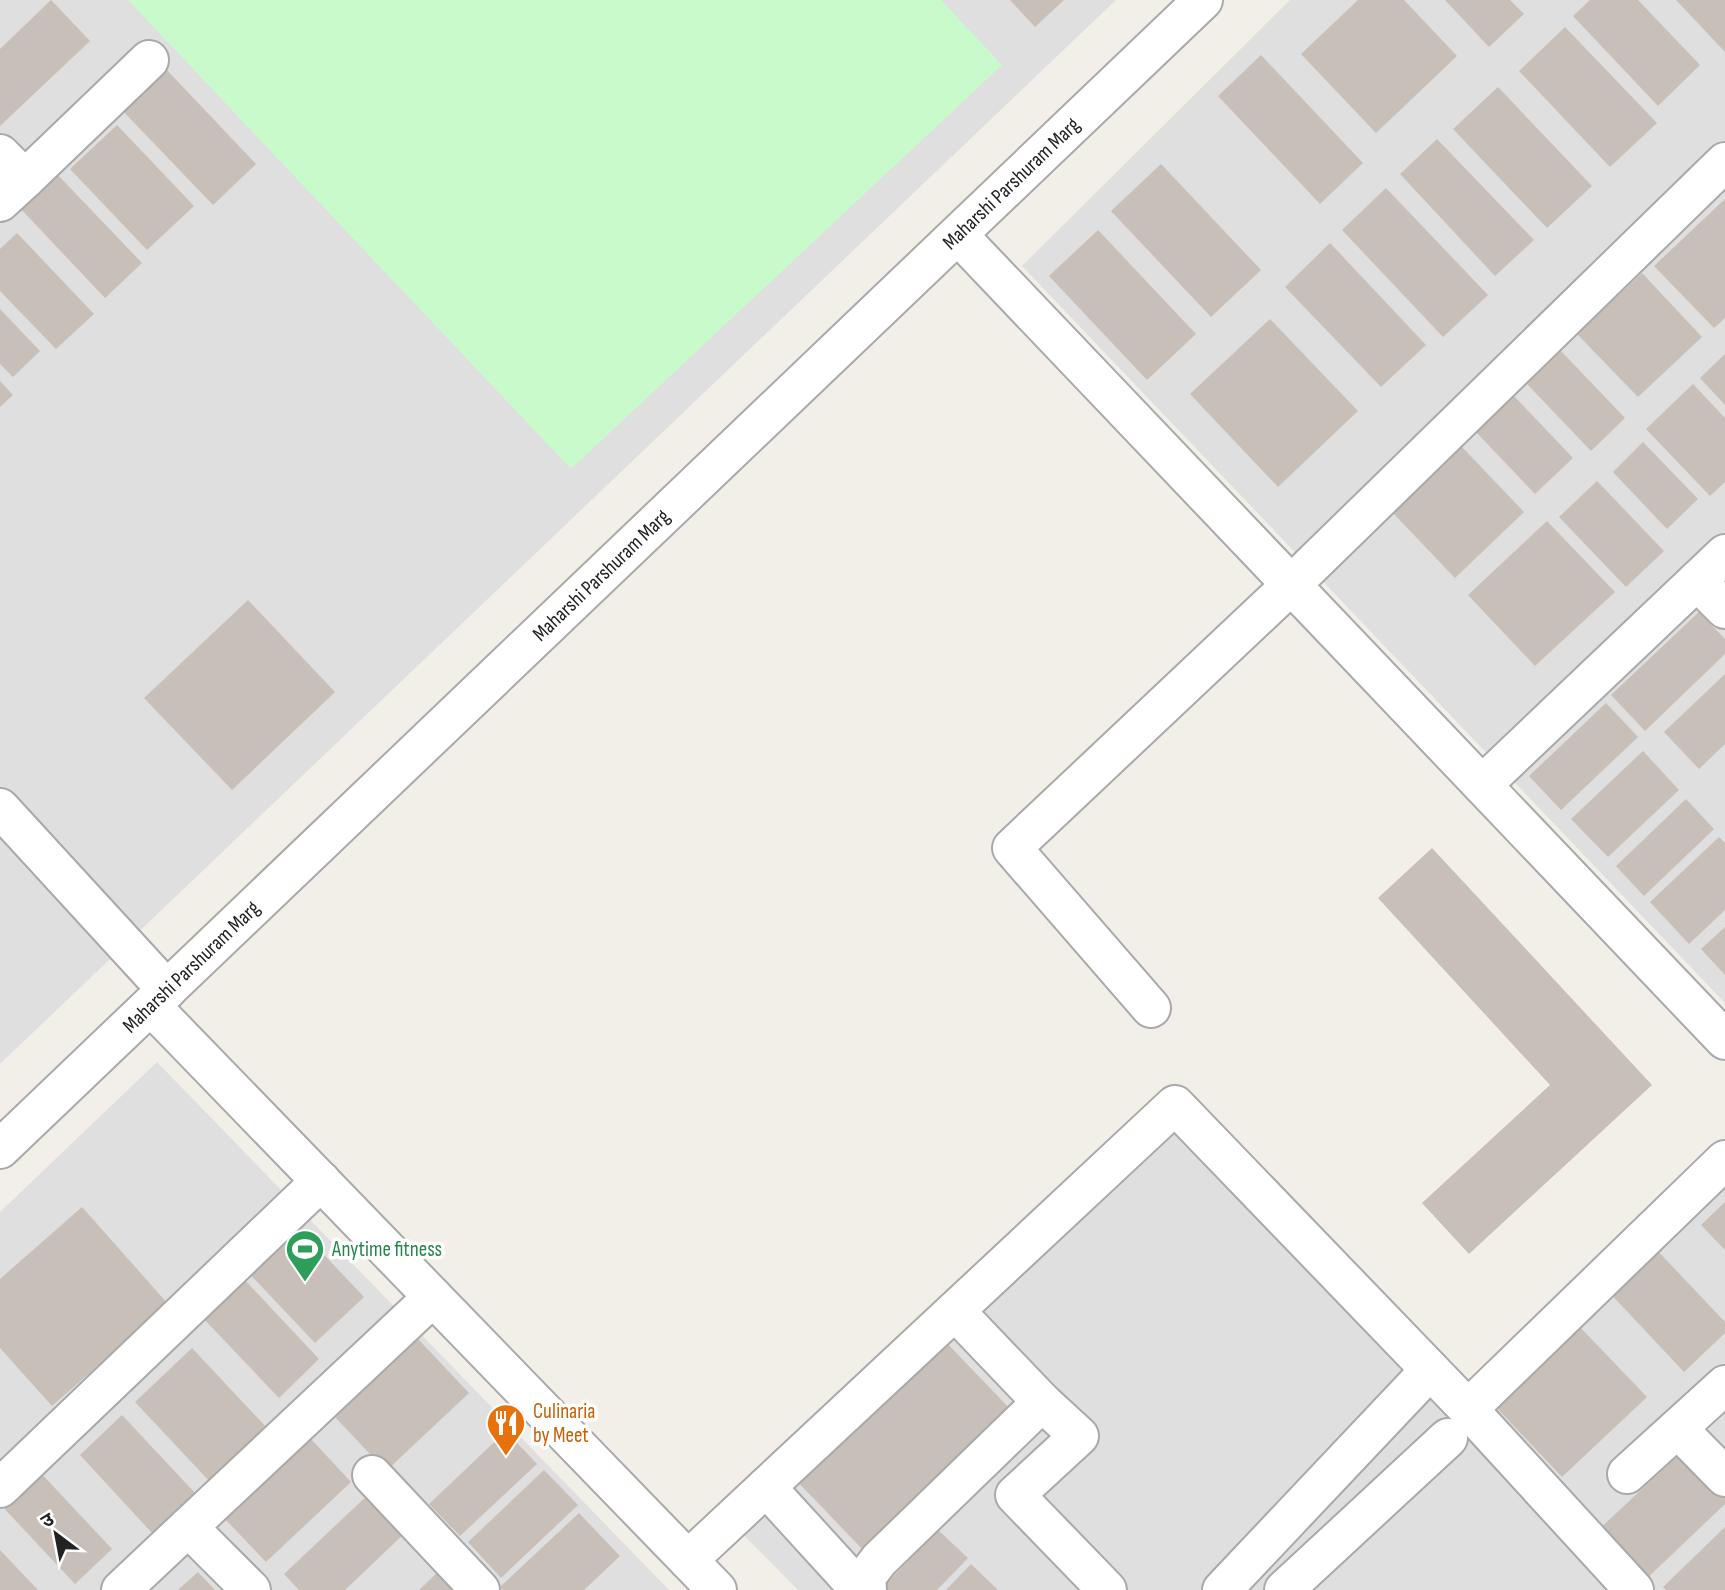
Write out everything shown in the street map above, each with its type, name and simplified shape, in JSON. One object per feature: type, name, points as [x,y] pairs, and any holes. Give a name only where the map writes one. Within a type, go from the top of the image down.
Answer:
[{"type":"street","name":"Maharshi Parshuram Marg","points":[[0,1149],[1203,0]]},
{"type":"street","points":[[8,179],[149,60]]},
{"type":"street","points":[[1151,1008],[1012,848],[1291,585],[1725,162]]},
{"type":"street","points":[[958,235],[1725,1040]]},
{"type":"street","points":[[1482,785],[1725,554]]},
{"type":"street","points":[[1697,580],[1725,609]]},
{"type":"street","points":[[6,825],[321,1181],[717,1590]]},
{"type":"street","points":[[688,1560],[1175,1105],[1430,1370],[1458,1424],[1634,1590]]},
{"type":"street","points":[[1284,1590],[1458,1424],[1725,1160]]},
{"type":"street","points":[[0,1488],[321,1181]]},
{"type":"street","points":[[121,1590],[433,1297]]},
{"type":"street","points":[[955,1311],[1042,1402],[1079,1436],[1015,1495],[1107,1590]]},
{"type":"street","points":[[1222,1590],[1430,1370]]},
{"type":"street","points":[[1627,1474],[1725,1385]]},
{"type":"street","points":[[867,1590],[866,1577],[879,1560],[1042,1402]]},
{"type":"street","points":[[1678,1429],[1725,1478]]},
{"type":"street","points":[[372,1475],[480,1590]]},
{"type":"street","points":[[766,1487],[860,1590]]},
{"type":"street","points":[[188,1527],[251,1590]]},
{"type":"shaded area","points":[[0,0],[1116,0],[0,1064]]},
{"type":"shaded area","points":[[1290,0],[1725,0],[1725,1003],[1022,266]]},
{"type":"shaded area","points":[[157,1062],[669,1590],[0,1590],[0,1212]]},
{"type":"shaded area","points":[[1163,1092],[1617,1590],[798,1590],[722,1513]]},
{"type":"shaded area","points":[[1725,1160],[1725,1590],[1634,1590],[1468,1409]]},
{"type":"green space","points":[[128,0],[941,0],[1002,65],[571,469]]},
{"type":"building","points":[[51,0],[90,41],[0,126],[0,49]]},
{"type":"building","points":[[1010,0],[1064,0],[1035,27]]},
{"type":"building","points":[[1358,0],[1404,0],[1457,56],[1376,133],[1301,54]]},
{"type":"building","points":[[1445,0],[1510,0],[1524,14],[1489,47]]},
{"type":"building","points":[[1590,0],[1638,0],[1700,65],[1658,106],[1573,16]]},
{"type":"building","points":[[1676,0],[1725,0],[1725,52]]},
{"type":"building","points":[[1565,27],[1657,123],[1610,167],[1519,71]]},
{"type":"building","points":[[1261,55],[1363,163],[1320,204],[1218,96]]},
{"type":"building","points":[[163,66],[256,164],[213,205],[120,108]]},
{"type":"building","points":[[1498,87],[1592,186],[1547,228],[1453,129]]},
{"type":"building","points":[[117,125],[194,206],[147,250],[70,169]]},
{"type":"building","points":[[1437,139],[1534,240],[1495,276],[1400,174]]},
{"type":"building","points":[[1161,164],[1261,270],[1211,317],[1111,211]]},
{"type":"building","points":[[54,171],[142,263],[105,298],[18,206]]},
{"type":"building","points":[[1386,188],[1488,295],[1443,337],[1342,230]]},
{"type":"building","points":[[1725,199],[1725,318],[1714,328],[1654,266]]},
{"type":"building","points":[[1098,230],[1196,334],[1147,380],[1049,276]]},
{"type":"building","points":[[17,233],[94,314],[56,349],[0,291],[0,249]]},
{"type":"building","points":[[1330,243],[1426,345],[1381,387],[1285,287]]},
{"type":"building","points":[[1642,273],[1702,337],[1638,397],[1577,334]]},
{"type":"building","points":[[0,309],[40,351],[13,377],[0,364]]},
{"type":"building","points":[[1270,319],[1358,411],[1278,487],[1190,394]]},
{"type":"building","points":[[1561,351],[1625,418],[1591,451],[1527,384]]},
{"type":"building","points":[[1725,354],[1725,405],[1700,378]]},
{"type":"building","points":[[0,381],[13,395],[0,407]]},
{"type":"building","points":[[1693,384],[1725,418],[1725,482],[1710,496],[1646,429]]},
{"type":"building","points":[[1514,396],[1573,458],[1535,494],[1476,432]]},
{"type":"building","points":[[1643,442],[1698,499],[1667,529],[1613,472]]},
{"type":"building","points":[[1462,447],[1524,512],[1455,578],[1393,513]]},
{"type":"building","points":[[1597,481],[1664,551],[1626,587],[1559,517]]},
{"type":"building","points":[[1547,521],[1615,592],[1535,666],[1468,595]]},
{"type":"building","points":[[248,600],[335,692],[232,790],[144,698]]},
{"type":"building","points":[[1699,612],[1725,639],[1725,654],[1645,731],[1611,695]]},
{"type":"building","points":[[1725,674],[1725,744],[1699,769],[1664,732]]},
{"type":"building","points":[[1606,703],[1638,737],[1561,810],[1529,776]]},
{"type":"building","points":[[1643,751],[1679,790],[1608,857],[1571,819]]},
{"type":"building","points":[[1686,799],[1714,829],[1644,896],[1616,866]]},
{"type":"building","points":[[1719,837],[1725,843],[1725,910],[1689,944],[1650,902]]},
{"type":"building","points":[[1432,848],[1652,1085],[1469,1254],[1422,1203],[1550,1085],[1378,898]]},
{"type":"building","points":[[1725,927],[1725,975],[1701,949]]},
{"type":"building","points":[[1725,1202],[1725,1250],[1701,1225]]},
{"type":"building","points":[[82,1207],[168,1304],[52,1406],[0,1348],[0,1279]]},
{"type":"building","name":"Anytime fitness","points":[[294,1223],[364,1297],[315,1343],[245,1269]]},
{"type":"building","points":[[1653,1246],[1725,1322],[1725,1333],[1684,1372],[1607,1290]]},
{"type":"building","points":[[242,1277],[319,1359],[279,1398],[201,1316]]},
{"type":"building","points":[[1578,1325],[1647,1397],[1562,1477],[1494,1405]]},
{"type":"building","points":[[941,1337],[1013,1412],[866,1553],[794,1478]]},
{"type":"building","points":[[418,1339],[469,1393],[386,1471],[335,1417]]},
{"type":"building","points":[[192,1348],[269,1430],[212,1484],[135,1402]]},
{"type":"building","points":[[122,1415],[195,1493],[152,1533],[80,1455]]},
{"type":"building","points":[[506,1431],[537,1464],[460,1536],[429,1504]]},
{"type":"building","points":[[311,1439],[351,1482],[266,1562],[226,1520]]},
{"type":"building","points":[[1686,1448],[1725,1489],[1725,1504],[1641,1584],[1594,1534]]},
{"type":"building","points":[[37,1469],[112,1549],[75,1584],[0,1504]]},
{"type":"building","points":[[544,1470],[578,1505],[501,1578],[468,1542]]},
{"type":"building","points":[[370,1493],[407,1531],[345,1590],[299,1590],[284,1574]]},
{"type":"building","points":[[579,1513],[620,1556],[584,1590],[503,1590],[500,1587]]},
{"type":"building","points":[[1725,1527],[1725,1590],[1666,1590],[1663,1587]]},
{"type":"building","points":[[938,1530],[968,1558],[937,1590],[880,1590]]},
{"type":"building","points":[[0,1550],[38,1590],[0,1590]]},
{"type":"building","points":[[971,1564],[998,1590],[946,1590]]},
{"type":"building","points":[[441,1569],[461,1590],[419,1590]]},
{"type":"building","points":[[198,1572],[215,1590],[178,1590]]},
{"type":"place","name":"Anytime fitness","points":[[305,1283]]},
{"type":"place","name":"Culinaria by Meet","points":[[506,1457]]}]
